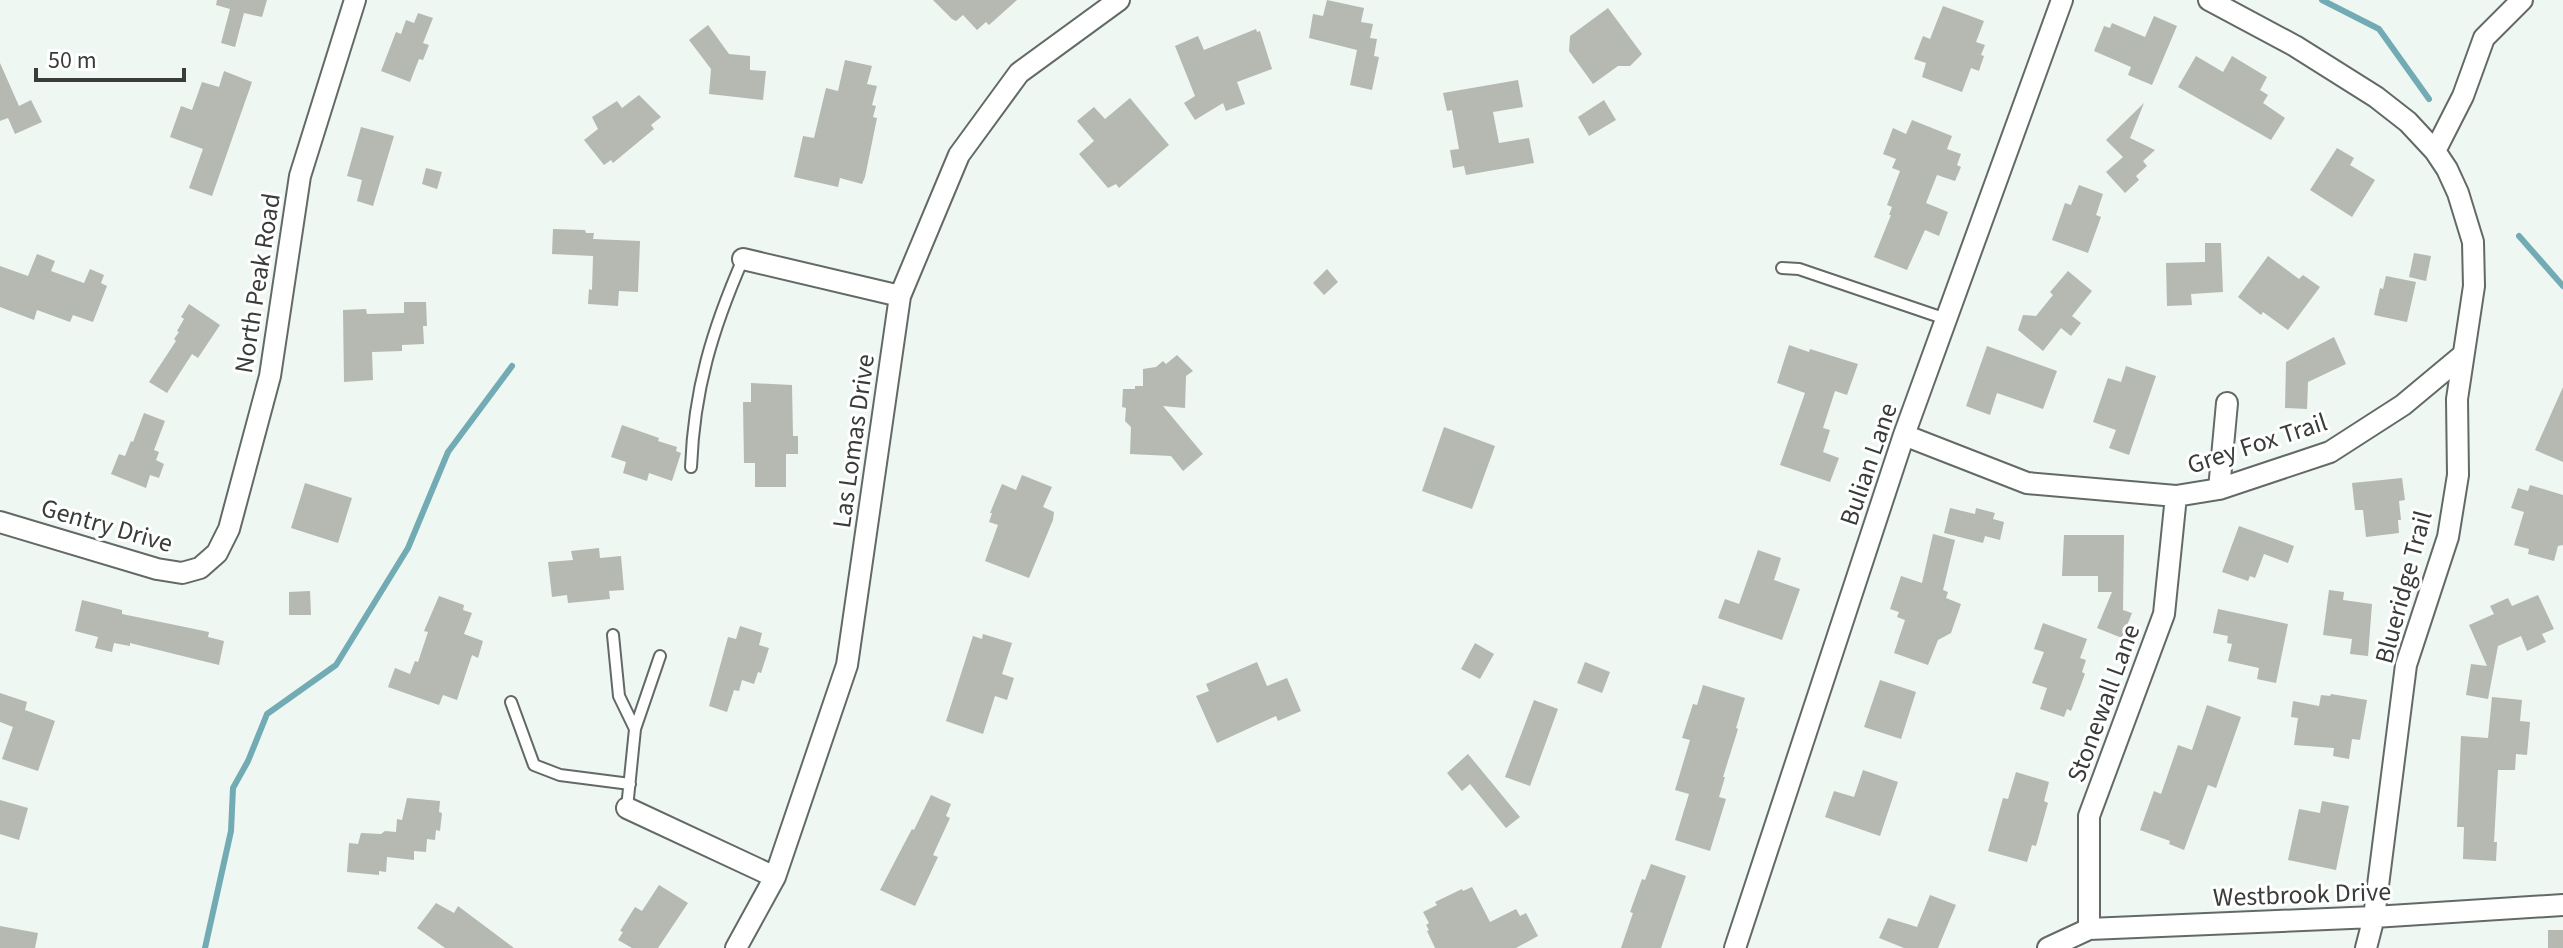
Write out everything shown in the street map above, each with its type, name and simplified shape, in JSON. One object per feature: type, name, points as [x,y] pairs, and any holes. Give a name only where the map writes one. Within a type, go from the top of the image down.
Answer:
[{"type":"street","name":"North Peak Road","points":[[200,568],[217,553],[229,529],[270,376],[300,176],[355,0]]},
{"type":"street","name":"Las Lomas Drive","points":[[736,948],[775,877],[847,665],[900,296],[959,155],[1019,73],[1119,0]]},
{"type":"street","name":"Bulian Lane","points":[[1735,948],[1904,435],[2062,0]]},
{"type":"street","name":"Blueridge Trail","points":[[2209,0],[2295,46],[2376,97],[2408,122],[2435,151],[2458,193],[2473,242],[2474,286],[2457,399],[2458,475],[2448,537],[2406,665],[2374,917],[2366,948]]},
{"type":"street","points":[[2435,151],[2463,96],[2484,38],[2522,0]]},
{"type":"street","points":[[743,259],[900,296]]},
{"type":"street","name":"Grey Fox Trail","points":[[1904,435],[2027,483],[2176,496],[2219,489],[2330,452],[2403,405],[2463,355]]},
{"type":"street","points":[[2219,489],[2227,403]]},
{"type":"street","name":"Stonewall Lane","points":[[2089,929],[2089,816],[2164,614],[2176,496]]},
{"type":"street","name":"Gentry Drive","points":[[0,522],[157,569],[182,573],[200,568]]},
{"type":"street","points":[[627,808],[775,877]]},
{"type":"street","name":"Westbrook Drive","points":[[2048,948],[2089,929],[2374,917],[2563,905]]},
{"type":"lane","points":[[691,467],[703,366],[722,307],[743,259]]},
{"type":"lane","points":[[1782,268],[1799,269],[1946,319]]},
{"type":"lane","points":[[613,635],[619,696],[635,729]]},
{"type":"lane","points":[[627,808],[635,729],[660,656]]},
{"type":"lane","points":[[511,702],[534,765],[560,775],[630,784]]},
{"type":"building","points":[[217,0],[267,0],[262,17],[244,13],[235,47],[221,43],[230,9],[216,5]]},
{"type":"building","points":[[933,0],[1017,0],[989,25],[986,22],[977,30],[963,15],[956,21],[952,19]]},
{"type":"building","points":[[1327,0],[1364,8],[1361,22],[1373,24],[1370,38],[1377,39],[1374,56],[1379,57],[1372,90],[1350,85],[1357,50],[1309,38],[1313,14],[1323,16]]},
{"type":"building","points":[[1943,6],[1984,21],[1976,42],[1985,45],[1981,55],[1984,56],[1979,71],[1971,68],[1962,92],[1922,77],[1926,63],[1914,59],[1923,36],[1930,39]]},
{"type":"building","points":[[1608,8],[1642,54],[1630,66],[1618,66],[1593,84],[1569,51],[1570,36]]},
{"type":"building","points":[[418,13],[433,18],[423,43],[429,45],[423,60],[419,59],[410,82],[381,71],[396,32],[401,34],[406,20],[414,23]]},
{"type":"building","points":[[2154,16],[2177,26],[2152,85],[2128,75],[2131,67],[2094,51],[2104,26],[2110,28],[2112,23],[2145,37]]},
{"type":"building","points":[[708,25],[729,54],[750,56],[750,70],[766,71],[763,100],[709,94],[711,69],[689,40]]},
{"type":"building","points":[[1256,29],[1260,31],[1272,69],[1237,82],[1245,104],[1226,111],[1223,103],[1195,120],[1184,103],[1195,96],[1175,46],[1198,36],[1204,50]]},
{"type":"building","points":[[2196,56],[2223,72],[2232,56],[2267,77],[2260,90],[2268,95],[2263,103],[2285,118],[2271,140],[2178,87]]},
{"type":"building","points":[[845,60],[872,66],[867,84],[877,86],[872,105],[876,106],[873,117],[877,118],[862,184],[840,178],[838,187],[794,177],[803,136],[814,138],[826,88],[838,91]]},
{"type":"building","points":[[0,63],[19,106],[31,100],[42,122],[15,134],[8,118],[0,121]]},
{"type":"building","points":[[224,71],[252,82],[212,196],[189,188],[203,149],[170,137],[181,106],[192,110],[202,82],[219,87]]},
{"type":"building","points":[[1518,80],[1523,107],[1493,112],[1499,143],[1529,138],[1534,163],[1466,175],[1464,166],[1453,168],[1450,150],[1459,149],[1452,110],[1447,111],[1443,93]]},
{"type":"building","points":[[639,95],[661,117],[651,125],[654,129],[613,163],[611,160],[604,165],[584,140],[598,129],[592,117],[617,101],[622,108]]},
{"type":"building","points":[[1130,98],[1169,145],[1119,188],[1116,184],[1108,188],[1079,154],[1094,141],[1077,121],[1094,107],[1105,119]]},
{"type":"building","points":[[1604,100],[1616,120],[1589,136],[1578,117]]},
{"type":"building","points":[[2144,103],[2130,138],[2155,150],[2143,161],[2147,166],[2136,176],[2139,180],[2125,193],[2106,172],[2123,157],[2106,140]]},
{"type":"building","points":[[1912,120],[1952,136],[1947,149],[1961,154],[1957,165],[1961,167],[1955,181],[1937,175],[1926,203],[1948,212],[1939,236],[1925,230],[1907,270],[1874,257],[1891,215],[1892,207],[1887,205],[1900,171],[1892,168],[1896,159],[1883,154],[1893,128],[1906,134]]},
{"type":"building","points":[[361,127],[394,136],[373,206],[357,201],[362,180],[347,176]]},
{"type":"building","points":[[2337,148],[2354,158],[2350,165],[2375,180],[2352,217],[2310,190]]},
{"type":"building","points":[[426,168],[442,172],[437,189],[422,184]]},
{"type":"building","points":[[2079,185],[2103,194],[2096,215],[2101,217],[2088,253],[2052,240],[2065,203],[2071,205]]},
{"type":"building","points":[[553,229],[585,230],[586,233],[594,233],[593,239],[640,241],[638,292],[619,291],[618,306],[588,304],[589,289],[592,290],[593,256],[552,254]]},
{"type":"building","points":[[2205,243],[2221,243],[2223,292],[2191,294],[2192,305],[2167,306],[2166,263],[2205,262]]},
{"type":"building","points":[[2414,253],[2431,256],[2426,281],[2409,277]]},
{"type":"building","points":[[37,254],[55,261],[51,271],[84,283],[90,269],[104,275],[101,283],[107,286],[93,322],[73,315],[70,322],[37,310],[34,320],[0,307],[0,266],[28,276]]},
{"type":"building","points":[[2268,256],[2299,279],[2303,275],[2320,287],[2288,330],[2238,297]]},
{"type":"building","points":[[1327,269],[1338,282],[1324,295],[1313,283]]},
{"type":"building","points":[[2068,271],[2092,291],[2072,316],[2081,323],[2071,336],[2061,328],[2043,351],[2018,330],[2023,315],[2036,316],[2053,295],[2050,292]]},
{"type":"building","points":[[2386,276],[2416,282],[2407,322],[2374,315]]},
{"type":"building","points":[[404,302],[426,302],[424,344],[402,345],[402,351],[372,352],[373,380],[344,382],[343,310],[366,309],[367,314],[404,313]]},
{"type":"building","points":[[189,304],[220,325],[198,358],[192,354],[167,393],[149,382],[176,341],[174,339],[184,319],[181,317]]},
{"type":"building","points":[[2334,337],[2346,364],[2308,382],[2307,409],[2285,408],[2286,362]]},
{"type":"building","points":[[1789,345],[1858,364],[1847,395],[1835,391],[1823,428],[1830,430],[1823,452],[1839,458],[1830,482],[1780,465],[1805,393],[1777,383]]},
{"type":"building","points":[[1987,346],[2057,371],[2043,409],[1997,393],[1990,415],[1966,406]]},
{"type":"building","points":[[1177,355],[1193,371],[1186,376],[1185,408],[1163,406],[1203,454],[1183,471],[1171,456],[1130,454],[1131,427],[1125,421],[1126,408],[1122,407],[1123,389],[1143,386],[1143,369],[1156,367],[1163,361],[1166,364]]},
{"type":"building","points":[[2126,366],[2156,376],[2129,455],[2109,448],[2116,430],[2093,422],[2108,378],[2121,382]]},
{"type":"building","points":[[751,383],[792,385],[793,436],[798,436],[798,454],[786,454],[786,487],[755,487],[755,463],[744,463],[743,402],[751,402]]},
{"type":"building","points":[[2563,387],[2563,462],[2535,450]]},
{"type":"building","points":[[144,413],[165,421],[154,450],[159,452],[156,460],[164,464],[159,478],[150,475],[146,488],[111,474],[119,454],[125,456],[133,442]]},
{"type":"building","points":[[622,425],[677,447],[676,451],[681,453],[672,481],[649,473],[647,481],[623,473],[626,462],[611,457]]},
{"type":"building","points":[[1444,427],[1495,446],[1472,509],[1422,491]]},
{"type":"building","points":[[1022,475],[1052,487],[1043,507],[1054,512],[1029,578],[985,561],[998,525],[989,522],[990,513],[1002,484],[1016,490]]},
{"type":"building","points":[[2402,478],[2405,500],[2399,501],[2399,533],[2366,537],[2363,510],[2355,510],[2352,483]]},
{"type":"building","points":[[305,483],[352,498],[338,543],[291,528]]},
{"type":"building","points":[[2530,485],[2563,495],[2563,545],[2558,546],[2554,561],[2528,554],[2529,549],[2514,545],[2524,512],[2511,508],[2518,488],[2528,491]]},
{"type":"building","points":[[1950,508],[1975,514],[1976,508],[1995,513],[1993,519],[2004,522],[2000,540],[1985,536],[1983,543],[1944,533]]},
{"type":"building","points":[[2239,526],[2294,546],[2288,563],[2264,554],[2255,578],[2250,576],[2248,581],[2222,572]]},
{"type":"building","points":[[1933,534],[1955,540],[1943,590],[1948,592],[1946,598],[1961,604],[1951,633],[1938,640],[1928,665],[1894,653],[1905,620],[1897,617],[1899,612],[1890,609],[1901,576],[1922,583]]},
{"type":"building","points":[[2064,535],[2124,535],[2123,610],[2132,613],[2122,638],[2097,628],[2112,592],[2098,592],[2098,576],[2062,576]]},
{"type":"building","points":[[599,548],[600,558],[621,556],[624,590],[609,591],[610,599],[568,603],[567,595],[552,597],[548,562],[573,560],[571,551]]},
{"type":"building","points":[[1758,550],[1781,558],[1774,580],[1800,589],[1782,640],[1718,618],[1725,599],[1739,604]]},
{"type":"building","points":[[2329,590],[2344,592],[2343,600],[2372,604],[2368,656],[2350,654],[2352,639],[2323,635]]},
{"type":"building","points":[[310,591],[311,615],[289,615],[289,592]]},
{"type":"building","points":[[2538,595],[2554,629],[2542,634],[2546,642],[2527,651],[2521,636],[2498,646],[2488,699],[2466,695],[2471,664],[2487,666],[2469,625],[2494,614],[2490,606],[2508,598],[2512,606]]},
{"type":"building","points":[[439,596],[464,605],[463,610],[472,613],[464,634],[483,641],[478,658],[472,655],[457,700],[443,695],[439,705],[388,687],[395,668],[410,674],[415,661],[418,662],[428,632],[424,631]]},
{"type":"building","points":[[82,600],[122,610],[122,614],[209,632],[208,637],[224,641],[219,665],[130,643],[130,646],[114,643],[112,652],[95,648],[98,637],[75,631]]},
{"type":"building","points":[[2218,609],[2288,624],[2276,683],[2257,679],[2259,668],[2228,661],[2232,644],[2227,643],[2228,636],[2213,633]]},
{"type":"building","points":[[2043,623],[2087,639],[2080,658],[2086,660],[2082,672],[2085,674],[2071,711],[2067,709],[2064,717],[2040,709],[2047,688],[2032,683],[2044,652],[2034,649]]},
{"type":"building","points":[[740,626],[762,633],[759,645],[769,648],[754,684],[742,680],[739,691],[734,690],[727,712],[709,706],[728,637],[736,639]]},
{"type":"building","points":[[983,634],[1012,643],[1002,674],[1014,678],[1007,700],[995,696],[983,734],[946,721],[973,636],[982,639]]},
{"type":"building","points":[[1475,643],[1494,654],[1480,679],[1461,669]]},
{"type":"building","points":[[1257,662],[1267,686],[1287,678],[1301,711],[1278,721],[1276,716],[1217,743],[1196,696],[1209,691],[1206,684]]},
{"type":"building","points":[[1585,662],[1610,672],[1602,693],[1577,683]]},
{"type":"building","points":[[1880,680],[1916,692],[1901,739],[1864,727]]},
{"type":"building","points":[[1703,685],[1745,698],[1719,797],[1726,799],[1710,851],[1675,840],[1689,794],[1675,790],[1690,740],[1682,738]]},
{"type":"building","points":[[0,693],[27,702],[25,710],[55,721],[38,771],[2,759],[13,727],[0,722]]},
{"type":"building","points":[[2321,695],[2367,700],[2360,740],[2352,739],[2349,759],[2333,756],[2334,748],[2294,745],[2298,718],[2291,717],[2293,701],[2319,706]]},
{"type":"building","points":[[2492,697],[2522,700],[2520,721],[2530,722],[2527,755],[2516,754],[2515,770],[2498,770],[2494,842],[2497,842],[2496,861],[2463,859],[2464,827],[2457,827],[2461,736],[2488,738]]},
{"type":"building","points":[[1534,700],[1558,709],[1530,786],[1505,777]]},
{"type":"building","points":[[2207,705],[2241,717],[2216,788],[2208,785],[2184,850],[2169,844],[2170,841],[2140,830],[2154,791],[2161,794],[2178,745],[2192,750]]},
{"type":"building","points":[[1468,754],[1520,817],[1506,828],[1470,784],[1462,791],[1447,773]]},
{"type":"building","points":[[1863,770],[1898,782],[1880,836],[1825,817],[1834,791],[1854,797]]},
{"type":"building","points":[[2016,772],[2049,782],[2044,801],[2048,803],[2036,846],[2032,845],[2027,862],[1988,851],[2003,798],[2008,799]]},
{"type":"building","points":[[931,795],[951,804],[946,816],[950,818],[933,855],[938,857],[915,906],[880,890]]},
{"type":"building","points":[[407,798],[440,801],[440,831],[436,830],[435,840],[427,839],[426,852],[414,851],[414,860],[387,857],[386,872],[379,871],[379,875],[347,872],[349,843],[358,844],[361,833],[396,832],[397,819],[402,820]]},
{"type":"building","points":[[0,800],[28,808],[19,840],[0,834]]},
{"type":"building","points":[[2322,801],[2349,806],[2336,870],[2288,860],[2299,809],[2320,813]]},
{"type":"building","points":[[1651,864],[1686,876],[1661,948],[1621,948],[1633,913],[1630,912]]},
{"type":"building","points":[[659,885],[688,903],[658,948],[632,948],[618,940],[635,907],[642,911]]},
{"type":"building","points":[[1472,887],[1490,922],[1516,909],[1520,916],[1526,913],[1538,936],[1516,948],[1435,948],[1423,912],[1437,905],[1435,902]]},
{"type":"building","points":[[1930,895],[1956,905],[1938,948],[1904,948],[1879,938],[1888,918],[1917,927]]},
{"type":"building","points":[[436,903],[454,913],[458,906],[514,948],[445,948],[417,928]]},
{"type":"building","points":[[0,926],[38,933],[35,948],[0,948]]},
{"type":"building","points":[[2548,930],[2563,930],[2563,948],[2548,948]]},
{"type":"waterway","points":[[2322,0],[2379,29],[2429,99]]},
{"type":"waterway","points":[[2519,236],[2563,286]]},
{"type":"waterway","points":[[205,948],[231,831],[233,788],[267,714],[336,665],[408,548],[448,452],[512,366]]}]
